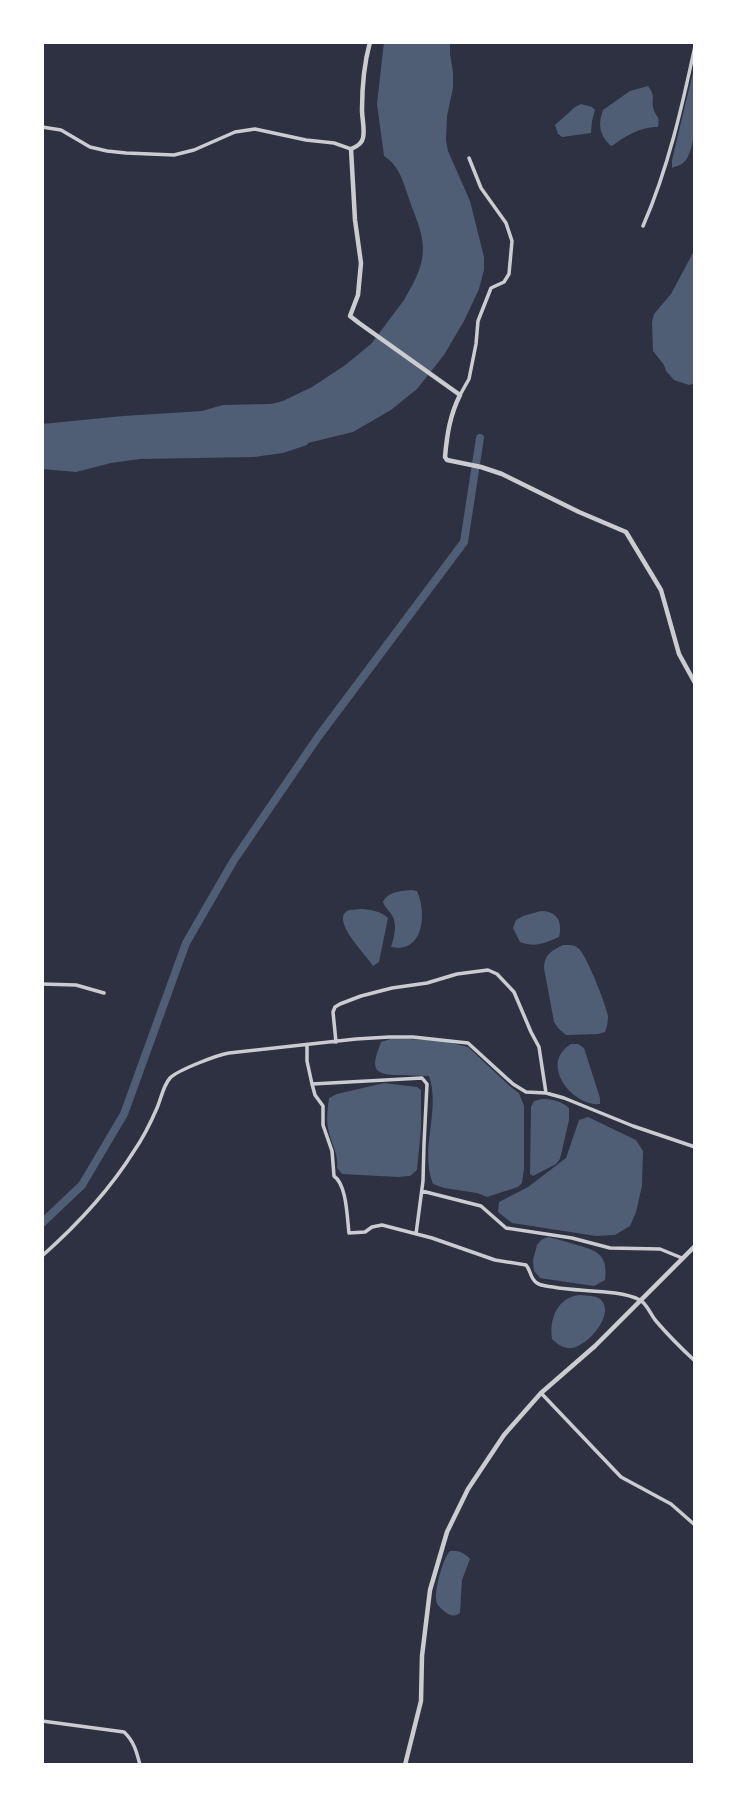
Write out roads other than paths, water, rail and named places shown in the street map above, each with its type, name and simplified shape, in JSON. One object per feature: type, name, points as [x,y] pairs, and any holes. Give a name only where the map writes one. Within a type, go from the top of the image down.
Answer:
[{"type":"street","points":[[42,127],[61,130],[90,147],[107,152],[174,155],[194,150],[235,132],[255,129],[334,143],[351,149],[358,146],[364,137],[363,73],[370,42]]},
{"type":"street","points":[[643,226],[667,163],[695,46]]},
{"type":"street","points":[[351,149],[355,220],[362,263],[358,295],[350,316],[458,393]]},
{"type":"street","points":[[469,158],[481,188],[506,223],[512,240],[509,274],[504,282],[491,288],[478,321],[469,379],[458,393],[450,418],[445,457],[447,460],[502,474],[626,532],[661,590],[679,654],[695,683]]},
{"type":"street","points":[[336,1042],[333,1012],[340,1004],[392,988],[488,970],[497,974],[514,992],[539,1047],[546,1093]]},
{"type":"street","points":[[42,984],[76,985],[104,993]]},
{"type":"street","points":[[42,1256],[105,1194],[135,1150],[156,1110],[167,1081],[172,1076],[218,1055],[356,1039],[413,1037],[468,1043],[513,1084],[526,1092],[546,1093],[588,1106],[633,1126],[695,1147]]},
{"type":"street","points":[[307,1046],[312,1084],[323,1106],[323,1125],[332,1151],[334,1176],[339,1179],[343,1191],[349,1233],[365,1232],[382,1225],[432,1238],[495,1260],[526,1265],[535,1282],[541,1285],[566,1290],[619,1294],[641,1300],[654,1319],[695,1361]]},
{"type":"street","points":[[312,1084],[422,1078],[426,1081],[422,1191],[416,1234]]},
{"type":"street","points":[[422,1191],[481,1206],[506,1228],[572,1238],[610,1248],[660,1249],[682,1258]]},
{"type":"street","points":[[405,1765],[421,1701],[422,1656],[430,1590],[447,1532],[468,1489],[504,1435],[541,1393],[595,1346],[695,1246]]},
{"type":"street","points":[[541,1393],[621,1477],[671,1504],[695,1525]]},
{"type":"street","points":[[42,1721],[124,1732],[134,1744],[140,1765]]},
{"type":"water","points":[[384,42],[450,42],[453,88],[447,116],[446,140],[448,151],[470,201],[484,257],[479,289],[464,321],[444,355],[417,389],[391,410],[353,432],[308,443],[283,453],[254,457],[140,459],[76,472],[42,469],[42,424],[202,411],[223,405],[271,404],[312,387],[371,344],[404,300],[415,280],[423,246],[419,226],[403,182],[396,168],[384,156],[377,104]]},
{"type":"water","points":[[695,64],[692,145],[683,163],[672,168],[672,160]]},
{"type":"water","points":[[648,86],[652,93],[658,127],[640,130],[610,145],[600,129],[603,110],[630,91]]},
{"type":"water","points":[[581,104],[595,110],[591,133],[562,137],[555,125]]},
{"type":"water","points":[[695,249],[695,383],[689,385],[674,380],[653,351],[652,322],[654,314],[671,294]]},
{"type":"water","points":[[417,891],[422,910],[420,930],[410,944],[391,947],[395,932],[394,921],[383,902],[392,894]]},
{"type":"water","points":[[347,911],[375,911],[388,918],[379,962],[373,966],[352,939],[343,922]]},
{"type":"water","points":[[541,911],[558,918],[559,937],[535,945],[520,942],[513,928],[516,920]]},
{"type":"water","points":[[563,945],[577,947],[587,961],[608,1016],[605,1032],[566,1035],[554,1022],[544,963],[549,953]]},
{"type":"water","points":[[393,1038],[444,1041],[468,1047],[519,1093],[524,1106],[524,1169],[522,1183],[518,1187],[487,1197],[433,1184],[428,1157],[433,1103],[429,1076],[390,1075],[378,1071],[375,1063],[381,1042]]},
{"type":"water","points":[[571,1044],[584,1048],[600,1104],[579,1099],[563,1083],[558,1062],[562,1052]]},
{"type":"water","points":[[384,1083],[417,1087],[421,1090],[417,1170],[410,1176],[398,1177],[342,1174],[337,1168],[337,1157],[328,1128],[329,1098]]},
{"type":"water","points":[[534,1101],[557,1101],[569,1108],[569,1120],[560,1159],[533,1176],[530,1174],[531,1107]]},
{"type":"water","points":[[588,1117],[636,1140],[643,1151],[642,1186],[630,1226],[615,1235],[596,1236],[512,1223],[498,1212],[499,1202],[528,1187],[566,1158],[579,1120]]},
{"type":"water","points":[[548,1237],[596,1252],[605,1265],[605,1280],[594,1286],[540,1278],[534,1271],[533,1260],[537,1245]]},
{"type":"water","points":[[580,1295],[602,1301],[605,1307],[602,1322],[585,1342],[566,1348],[552,1339],[554,1316],[561,1304]]},
{"type":"water","points":[[450,1551],[461,1552],[470,1559],[462,1580],[460,1613],[454,1615],[445,1612],[436,1599],[440,1574]]},
{"type":"waterway","points":[[42,1223],[82,1185],[124,1114],[186,943],[234,860],[318,737],[464,542],[480,438]]}]
